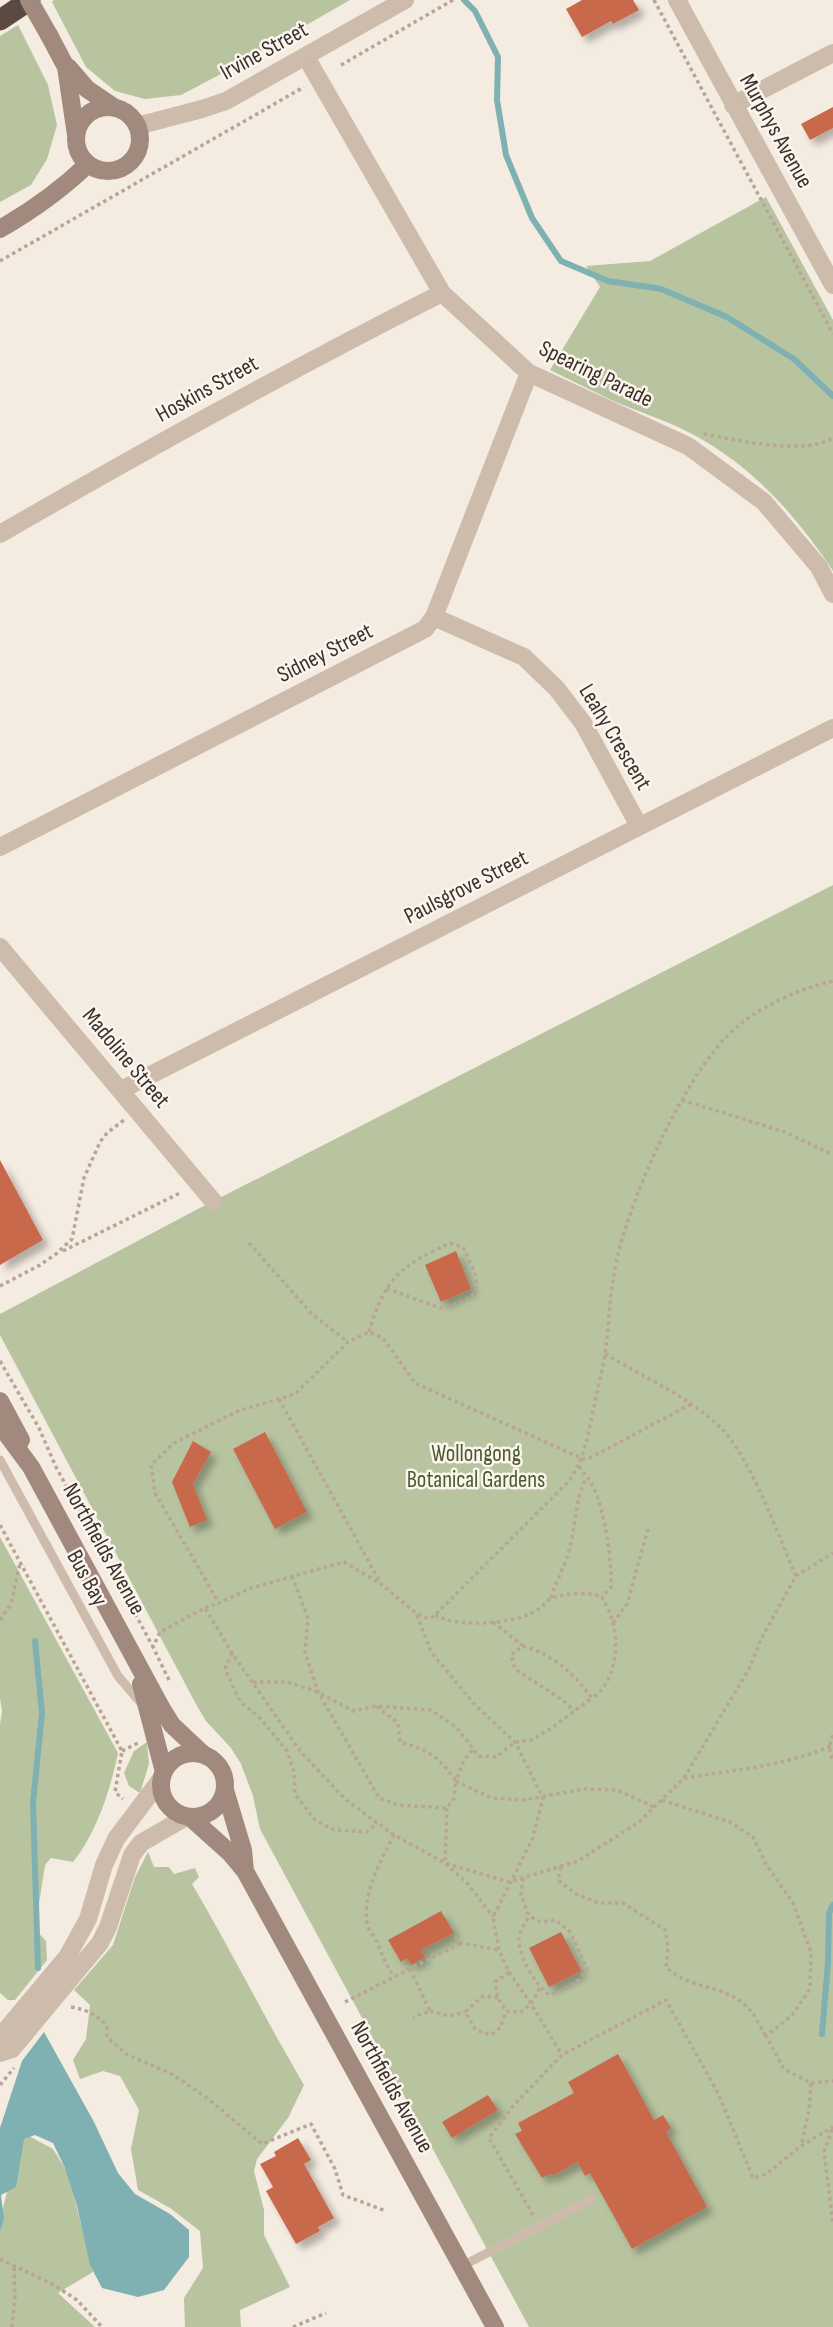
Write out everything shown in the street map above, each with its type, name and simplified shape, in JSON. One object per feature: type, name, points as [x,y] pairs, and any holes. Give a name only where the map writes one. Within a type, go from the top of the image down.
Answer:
[{"type":"highway","points":[[0,20],[30,0]]},
{"type":"main road","points":[[30,0],[61,57],[69,82],[76,140],[82,158],[88,164],[106,171],[124,167],[131,161],[140,145],[137,126],[124,111],[105,107],[88,115],[77,130],[76,140]]},
{"type":"main road","points":[[61,57],[86,87],[115,108]]},
{"type":"main road","points":[[0,229],[64,187],[88,164]]},
{"type":"main road","name":"Northfields Avenue","points":[[0,1401],[18,1430],[31,1467]]},
{"type":"main road","name":"Northfields Avenue","points":[[0,1426],[31,1467],[172,1725],[204,1755]]},
{"type":"main road","name":"Northfields Avenue","points":[[134,1655],[162,1775]]},
{"type":"main road","points":[[188,1753],[204,1755],[212,1759],[223,1773],[225,1790],[219,1804],[207,1815],[188,1817],[178,1814],[166,1803],[161,1787],[162,1775],[173,1759],[188,1753]]},
{"type":"main road","name":"Northfields Avenue","points":[[225,1790],[243,1850],[245,1871]]},
{"type":"main road","name":"Northfields Avenue","points":[[188,1817],[230,1853],[245,1871],[495,2327]]},
{"type":"street","name":"Irvine Street","points":[[137,126],[202,110],[226,101],[405,0]]},
{"type":"street","name":"Murphys Avenue","points":[[677,0],[833,285]]},
{"type":"street","points":[[733,105],[833,53]]},
{"type":"street","name":"Spearing Parade","points":[[306,57],[442,293],[529,373],[688,446],[764,502],[819,567],[833,594]]},
{"type":"street","name":"Hoskins Street","points":[[0,534],[130,459],[345,342],[442,293]]},
{"type":"street","points":[[434,617],[529,373]]},
{"type":"street","name":"Leahy Crescent","points":[[434,617],[524,657],[557,689],[583,723],[639,826]]},
{"type":"street","name":"Sidney Street","points":[[0,847],[425,629],[434,617]]},
{"type":"street","name":"Paulsgrove Street","points":[[121,1090],[833,728]]},
{"type":"street","name":"Madoline Street","points":[[0,947],[213,1201]]},
{"type":"street","points":[[0,2037],[68,1957],[88,1919],[104,1865],[116,1839],[162,1775]]},
{"type":"street","points":[[0,2053],[12,2049],[100,1942],[113,1914],[124,1873],[141,1843],[188,1817]]},
{"type":"lane","name":"Bus Bay","points":[[0,1460],[118,1676],[148,1710]]},
{"type":"lane","points":[[462,2266],[592,2199]]},
{"type":"path","points":[[341,65],[453,0]]},
{"type":"path","points":[[654,0],[833,334]]},
{"type":"path","points":[[0,261],[304,87]]},
{"type":"path","points":[[674,439],[703,434],[801,446],[824,443],[833,438]]},
{"type":"path","points":[[153,1647],[160,1632],[205,1608],[251,1588],[344,1562],[381,1584],[417,1614],[429,1619],[435,1615],[570,1480],[583,1459],[605,1354],[614,1274],[626,1221],[682,1100],[706,1063],[736,1028],[761,1009],[810,987],[833,981]]},
{"type":"path","points":[[682,1100],[785,1132],[833,1155]]},
{"type":"path","points":[[56,1254],[72,1239],[84,1178],[100,1142],[107,1133],[124,1121]]},
{"type":"path","points":[[0,1286],[56,1254],[182,1192],[174,1182]]},
{"type":"path","points":[[248,1243],[312,1314],[348,1342]]},
{"type":"path","points":[[369,1332],[377,1302],[385,1289],[398,1272],[416,1259],[450,1243],[463,1247],[479,1284],[477,1292],[471,1298],[440,1308],[385,1289]]},
{"type":"path","points":[[219,1603],[155,1493],[151,1465],[174,1443],[238,1411],[295,1394],[348,1342],[369,1332],[383,1338],[415,1382],[583,1459],[592,1457],[691,1404]]},
{"type":"path","points":[[605,1354],[691,1404],[722,1429],[745,1462],[796,1576]]},
{"type":"path","points":[[0,1361],[39,1428],[56,1467],[169,1680]]},
{"type":"path","points":[[279,1399],[381,1584]]},
{"type":"path","points":[[579,1465],[594,1488],[601,1508],[612,1572],[611,1587],[602,1597]]},
{"type":"path","points":[[435,1615],[447,1622],[493,1622],[531,1614],[551,1598],[571,1545],[578,1495],[586,1478]]},
{"type":"path","points":[[0,1525],[122,1751],[115,1792]]},
{"type":"path","points":[[613,1623],[628,1604],[649,1526]]},
{"type":"path","points":[[205,1608],[232,1653],[301,1752],[346,1800],[394,1835],[445,1863],[509,1882],[561,1867],[589,1855],[639,1822],[684,1778],[749,1669],[761,1639],[796,1576],[833,1553]]},
{"type":"path","points":[[0,1620],[11,1604],[20,1563]]},
{"type":"path","points":[[292,1576],[308,1618],[305,1652],[318,1692],[379,1798],[398,1805],[447,1808]]},
{"type":"path","points":[[551,1598],[586,1593],[602,1597]]},
{"type":"path","points":[[253,1682],[288,1682],[318,1692],[353,1711],[376,1706],[431,1710],[456,1727],[472,1750],[480,1756],[496,1757],[515,1742],[531,1740],[599,1694],[613,1665],[616,1646],[613,1623],[602,1597]]},
{"type":"path","points":[[417,1614],[431,1652],[476,1706],[515,1742],[543,1798],[532,1840],[493,1917]]},
{"type":"path","points":[[493,1622],[523,1646],[544,1652],[577,1678],[592,1698]]},
{"type":"path","points":[[523,1646],[511,1656],[515,1669],[564,1701],[574,1711]]},
{"type":"path","points":[[232,1653],[225,1669],[240,1701],[262,1720],[287,1751],[294,1772],[295,1794],[315,1820],[334,1830],[367,1832],[377,1823]]},
{"type":"path","points":[[376,1706],[398,1723],[400,1742],[420,1748],[441,1760],[456,1781],[491,1798],[523,1800],[584,1789],[617,1790],[654,1807]]},
{"type":"path","points":[[122,1751],[154,1734]]},
{"type":"path","points":[[833,1735],[833,1761]]},
{"type":"path","points":[[684,1778],[767,1765],[831,1746]]},
{"type":"path","points":[[472,1750],[462,1765],[454,1798],[447,1808],[445,1863],[468,1884],[493,1917],[499,1950],[509,1972],[562,2056]]},
{"type":"path","points":[[661,1800],[730,1822],[753,1837],[766,1864],[793,1903],[811,1952],[810,1989],[792,2015],[766,2036]]},
{"type":"path","points":[[394,1835],[368,1893],[367,1925],[378,1945],[382,1960],[394,1976]]},
{"type":"path","points":[[561,1867],[558,1880],[576,1894],[598,1903],[623,1903],[665,1930],[668,1947],[666,1967],[674,1975],[702,1987],[726,1992],[748,2007],[784,2069],[811,2083],[833,2081]]},
{"type":"path","points":[[523,1878],[521,1895],[529,1916],[541,1922],[556,1920],[570,1932],[587,1969],[581,1979],[566,1990],[550,1996],[540,1988],[524,1958],[519,1943],[520,1933],[529,1916]]},
{"type":"path","points":[[455,1937],[461,1943],[499,1950]]},
{"type":"path","points":[[345,2001],[461,1943]]},
{"type":"path","points":[[410,1969],[430,2011]]},
{"type":"path","points":[[506,2011],[498,1998],[495,1982],[509,1972]]},
{"type":"path","points":[[506,2011],[521,2012],[531,2004],[540,1988]]},
{"type":"path","points":[[413,2017],[430,2011],[449,2015],[465,2012],[483,1996],[498,1998]]},
{"type":"path","points":[[540,2226],[489,2138],[513,2106],[562,2056],[666,2000],[718,2093],[753,2178],[766,2174],[801,2146],[833,2127],[824,2152],[833,2224]]},
{"type":"path","points":[[63,2005],[86,2010],[98,2016],[107,2026],[107,2037],[127,2054],[172,2074],[207,2098],[262,2144],[311,2124],[335,2169],[343,2195],[386,2211]]},
{"type":"path","points":[[465,2012],[476,2030],[490,2035],[500,2028],[506,2011]]},
{"type":"path","points":[[801,2146],[809,2110],[811,2083]]},
{"type":"path","points":[[0,2259],[76,2300],[103,2327]]},
{"type":"path","points":[[12,2327],[15,2266]]},
{"type":"path","points":[[293,2327],[326,2313]]},
{"type":"green space","points":[[350,0],[181,95],[145,99],[115,91],[86,67],[52,2]]},
{"type":"green space","points":[[18,25],[48,85],[57,125],[47,159],[31,185],[0,202],[0,36]]},
{"type":"green space","points":[[766,197],[833,320],[833,571],[785,508],[728,456],[682,429],[613,401],[550,370],[600,287],[586,266],[650,261]]},
{"type":"green space","name":"Wollongong Botanical Gardens","points":[[833,885],[833,2327],[529,2327],[260,1829],[253,1796],[241,1764],[197,1706],[0,1335],[0,1314],[194,1211]]},
{"type":"green space","points":[[0,1537],[118,1753],[102,1810],[81,1851],[73,1862],[51,1858],[45,1865],[35,1929],[46,1941],[47,1960],[15,2000],[8,2000],[0,1993]]},
{"type":"green space","points":[[147,1742],[149,1764],[140,1793],[129,1786],[124,1773],[134,1751]]},
{"type":"green space","points":[[148,1852],[154,1867],[169,1867],[174,1874],[195,1868],[199,1877],[192,1884],[304,2085],[288,2118],[257,2159],[254,2171],[264,2210],[264,2235],[290,2287],[240,2310],[241,2327],[185,2327],[184,2298],[203,2268],[200,2231],[170,2208],[138,2190],[131,2149],[139,2110],[120,2076],[103,2071],[80,2079],[73,2060],[86,2039],[90,2005],[74,1990],[113,1945],[135,1877]]},
{"type":"green space","points":[[27,2135],[53,2149],[68,2173],[93,2272],[58,2293],[95,2327],[0,2327],[0,2221],[19,2141]]},
{"type":"water","points":[[44,2032],[94,2122],[118,2173],[135,2194],[170,2214],[189,2230],[189,2257],[164,2290],[138,2297],[102,2288],[90,2265],[77,2206],[65,2168],[53,2143],[35,2135],[24,2139],[16,2187],[1,2195],[4,2219],[0,2231],[0,2128],[22,2061]]},
{"type":"building","points":[[582,0],[633,0],[639,10],[582,37],[566,9]]},
{"type":"building","points":[[833,107],[833,128],[810,140],[801,124]]},
{"type":"building","points":[[0,1160],[43,1240],[0,1265]]},
{"type":"building","points":[[456,1251],[471,1289],[441,1302],[425,1265]]},
{"type":"building","points":[[265,1432],[307,1512],[275,1529],[233,1449]]},
{"type":"building","points":[[193,1441],[211,1452],[193,1484],[207,1520],[190,1527],[172,1482]]},
{"type":"building","points":[[441,1911],[454,1933],[421,1950],[425,1957],[411,1965],[407,1958],[401,1962],[388,1940]]},
{"type":"building","points":[[561,1932],[581,1971],[549,1987],[529,1948]]},
{"type":"building","points":[[618,2054],[654,2120],[663,2115],[671,2128],[666,2132],[707,2207],[632,2249],[590,2173],[585,2176],[578,2162],[552,2176],[551,2173],[542,2178],[515,2134],[522,2131],[518,2123],[574,2093],[568,2082]]},
{"type":"building","points":[[488,2095],[498,2110],[452,2138],[442,2122]]},
{"type":"building","points":[[298,2138],[311,2160],[304,2164],[334,2218],[318,2227],[320,2231],[296,2244],[266,2191],[273,2187],[260,2164],[276,2156],[274,2152]]},
{"type":"waterway","points":[[464,0],[475,11],[498,57],[497,100],[506,155],[532,218],[561,261],[608,281],[661,289],[727,317],[794,359],[833,396]]},
{"type":"waterway","points":[[35,1641],[42,1713],[33,1803],[38,1968]]},
{"type":"waterway","points":[[822,2034],[829,1913],[833,1905]]}]
